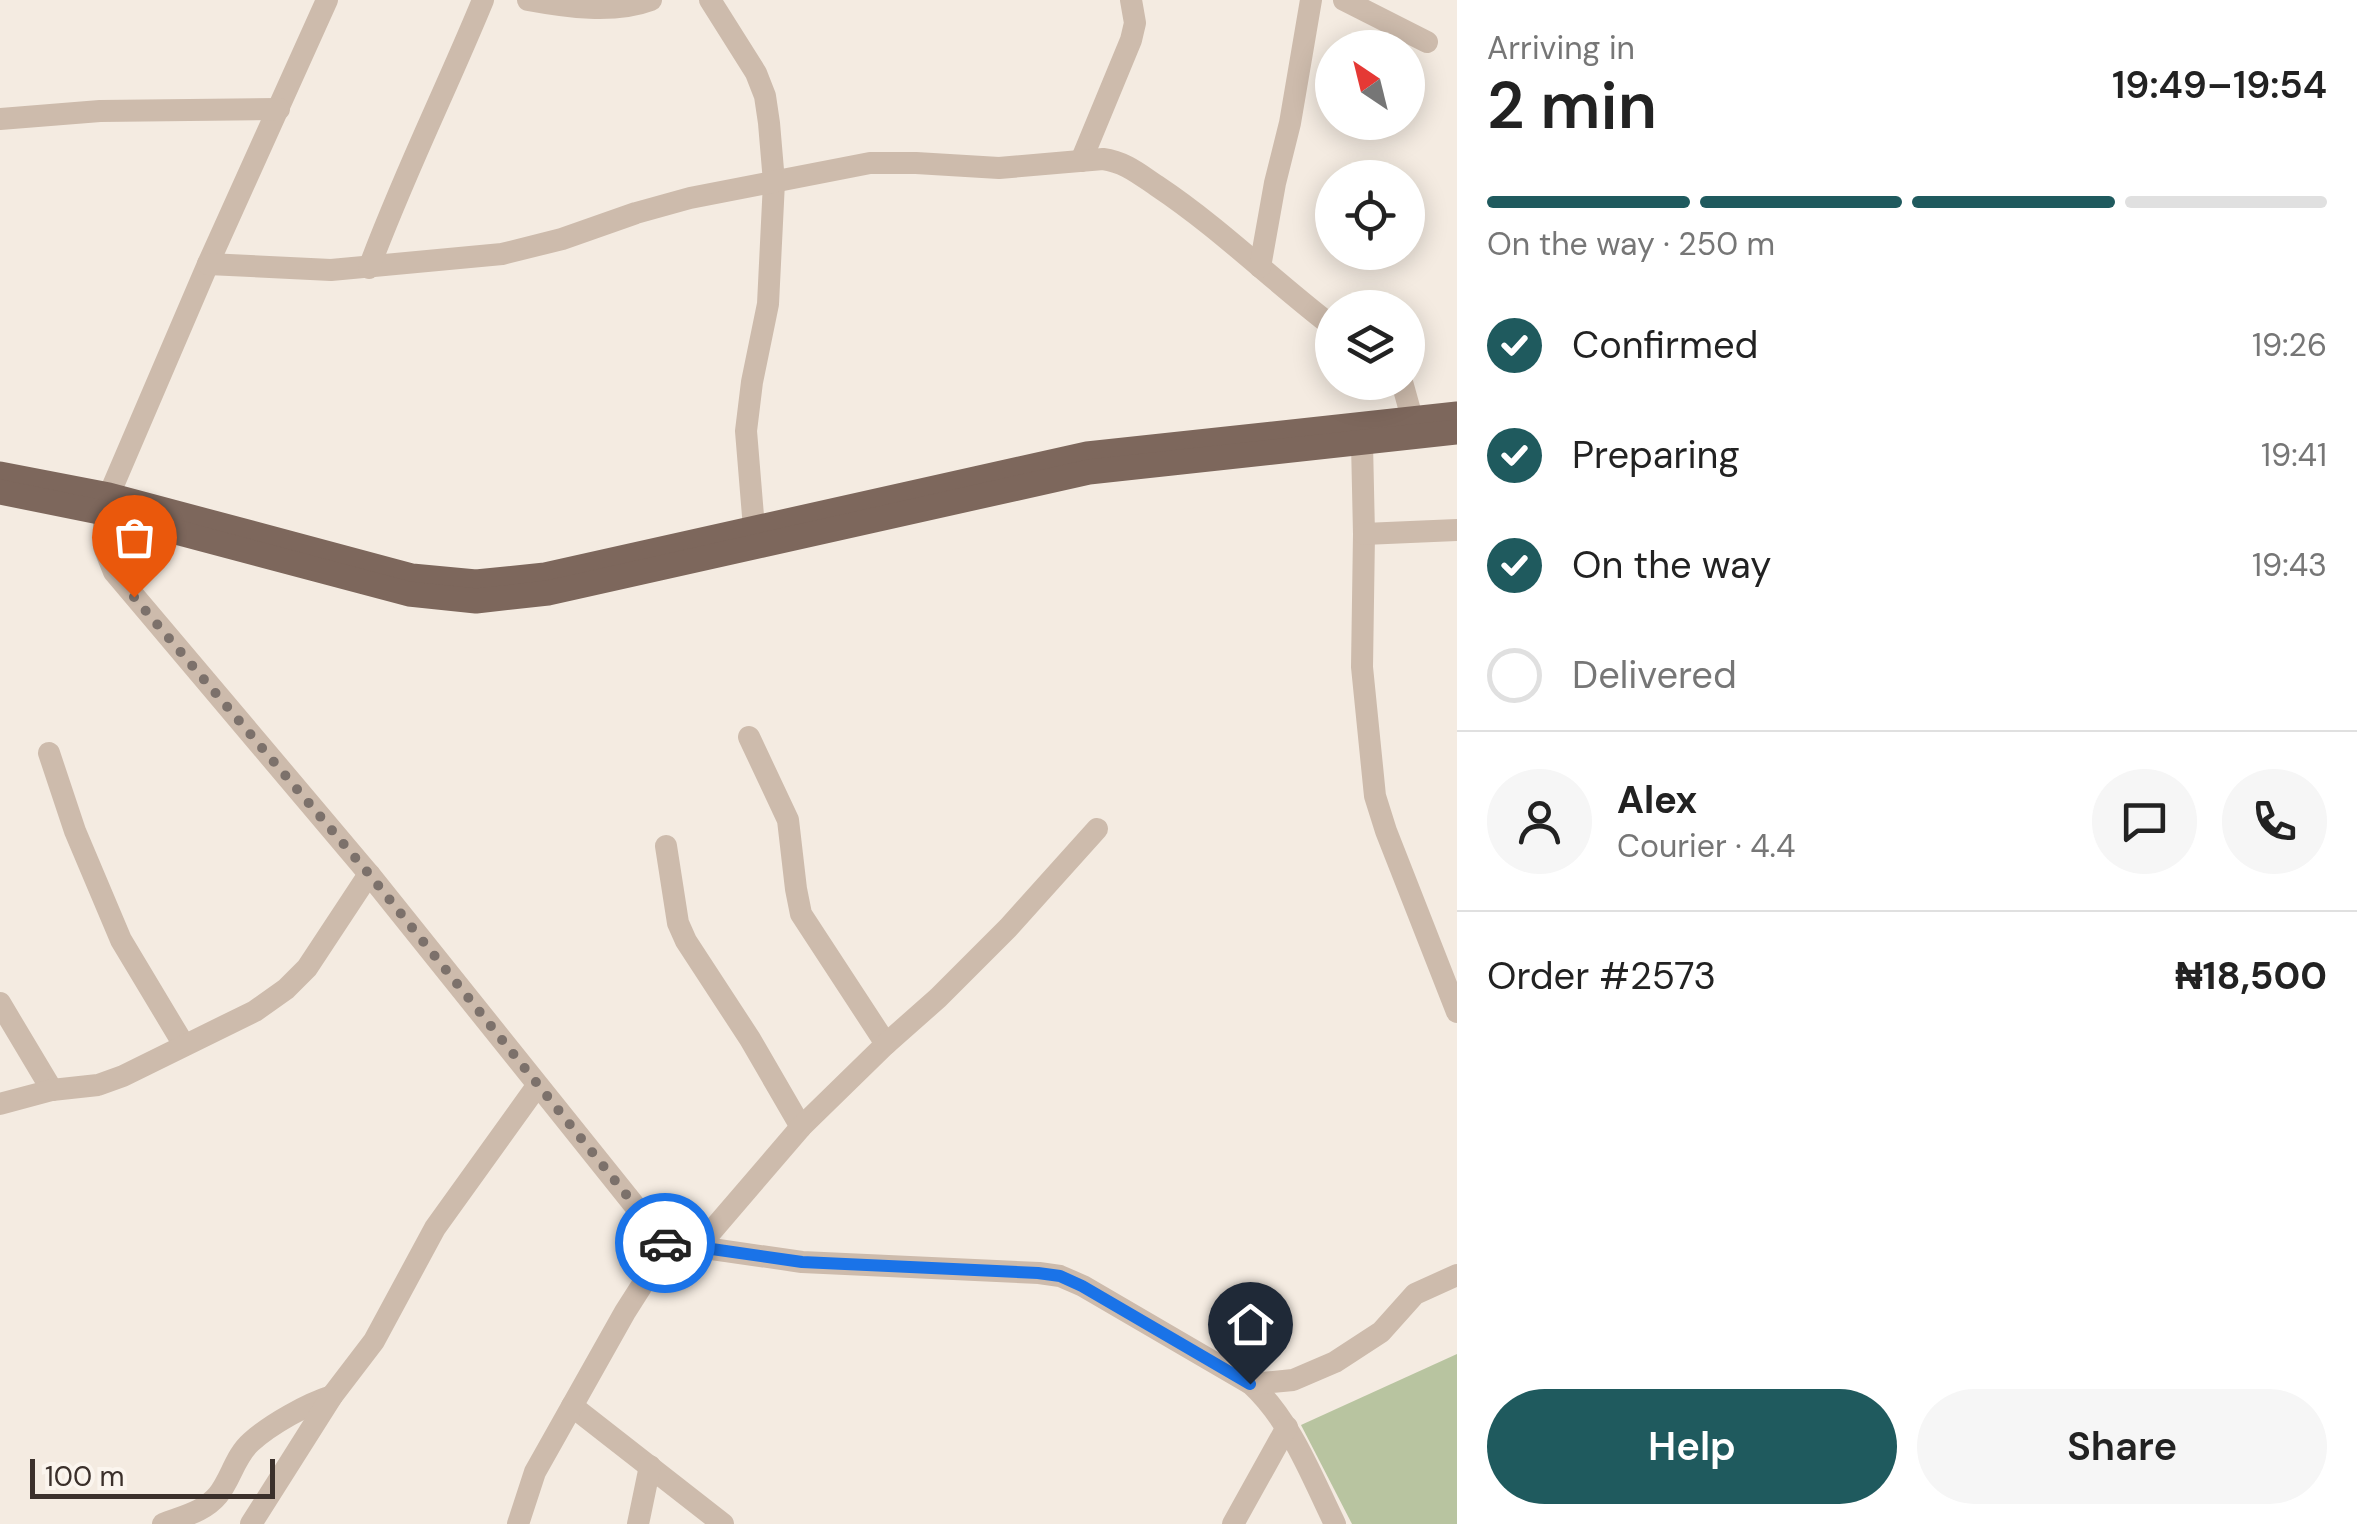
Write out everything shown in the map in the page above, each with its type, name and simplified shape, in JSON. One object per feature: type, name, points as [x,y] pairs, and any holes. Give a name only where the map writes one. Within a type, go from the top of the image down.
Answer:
[{"type":"main road","points":[[0,492],[107,504],[412,576],[476,582],[545,575],[1086,454],[1457,414]]},
{"type":"main road","points":[[0,474],[409,594],[476,601],[548,593],[1090,472],[1457,432]]},
{"type":"street","points":[[327,0],[208,264],[107,504],[104,548],[114,572],[369,874],[667,1246],[802,1262],[1060,1276],[1250,1384],[1268,1400],[1287,1427],[1335,1524]]},
{"type":"street","points":[[369,268],[395,199],[483,0]]},
{"type":"street","points":[[528,0],[606,8],[651,0]]},
{"type":"street","points":[[710,0],[747,57],[765,96],[774,182],[768,304],[746,431],[754,528]]},
{"type":"street","points":[[1081,160],[1130,40],[1134,22],[1131,0]]},
{"type":"street","points":[[1260,267],[1311,0]]},
{"type":"street","points":[[1344,0],[1427,42]]},
{"type":"street","points":[[0,119],[100,111],[280,109]]},
{"type":"street","points":[[208,264],[331,270],[502,254],[690,198],[870,163],[999,168],[1081,160],[1118,161],[1192,209],[1315,312]]},
{"type":"street","points":[[1407,400],[1412,418]]},
{"type":"street","points":[[1362,443],[1362,667],[1375,796],[1457,1012]]},
{"type":"street","points":[[1364,534],[1457,530]]},
{"type":"street","points":[[749,738],[788,820],[802,914],[886,1044]]},
{"type":"street","points":[[48,753],[120,940],[184,1046]]},
{"type":"street","points":[[698,1247],[802,1127],[1008,928],[1097,829]]},
{"type":"street","points":[[666,846],[678,923],[686,941],[802,1127]]},
{"type":"street","points":[[0,1104],[52,1090],[98,1086],[255,1010],[286,989],[306,968],[369,874]]},
{"type":"street","points":[[0,1003],[52,1090]]},
{"type":"street","points":[[251,1524],[332,1396],[374,1341],[435,1228],[538,1086]]},
{"type":"street","points":[[518,1524],[535,1472],[667,1246]]},
{"type":"street","points":[[1250,1384],[1294,1380],[1335,1362],[1381,1332],[1416,1294],[1457,1275]]},
{"type":"street","points":[[163,1524],[205,1508],[220,1493],[251,1442],[308,1404],[332,1396]]},
{"type":"street","points":[[572,1406],[720,1523]]},
{"type":"street","points":[[1233,1524],[1287,1427]]},
{"type":"street","points":[[638,1524],[650,1466]]},
{"type":"green space","points":[[1457,1354],[1457,1524],[1352,1524],[1301,1425]]},
{"type":"way so far","points":[[134,597],[369,874],[665,1243]]},
{"type":"route","points":[[665,1243],[802,1262],[1060,1276],[1250,1384]]}]
